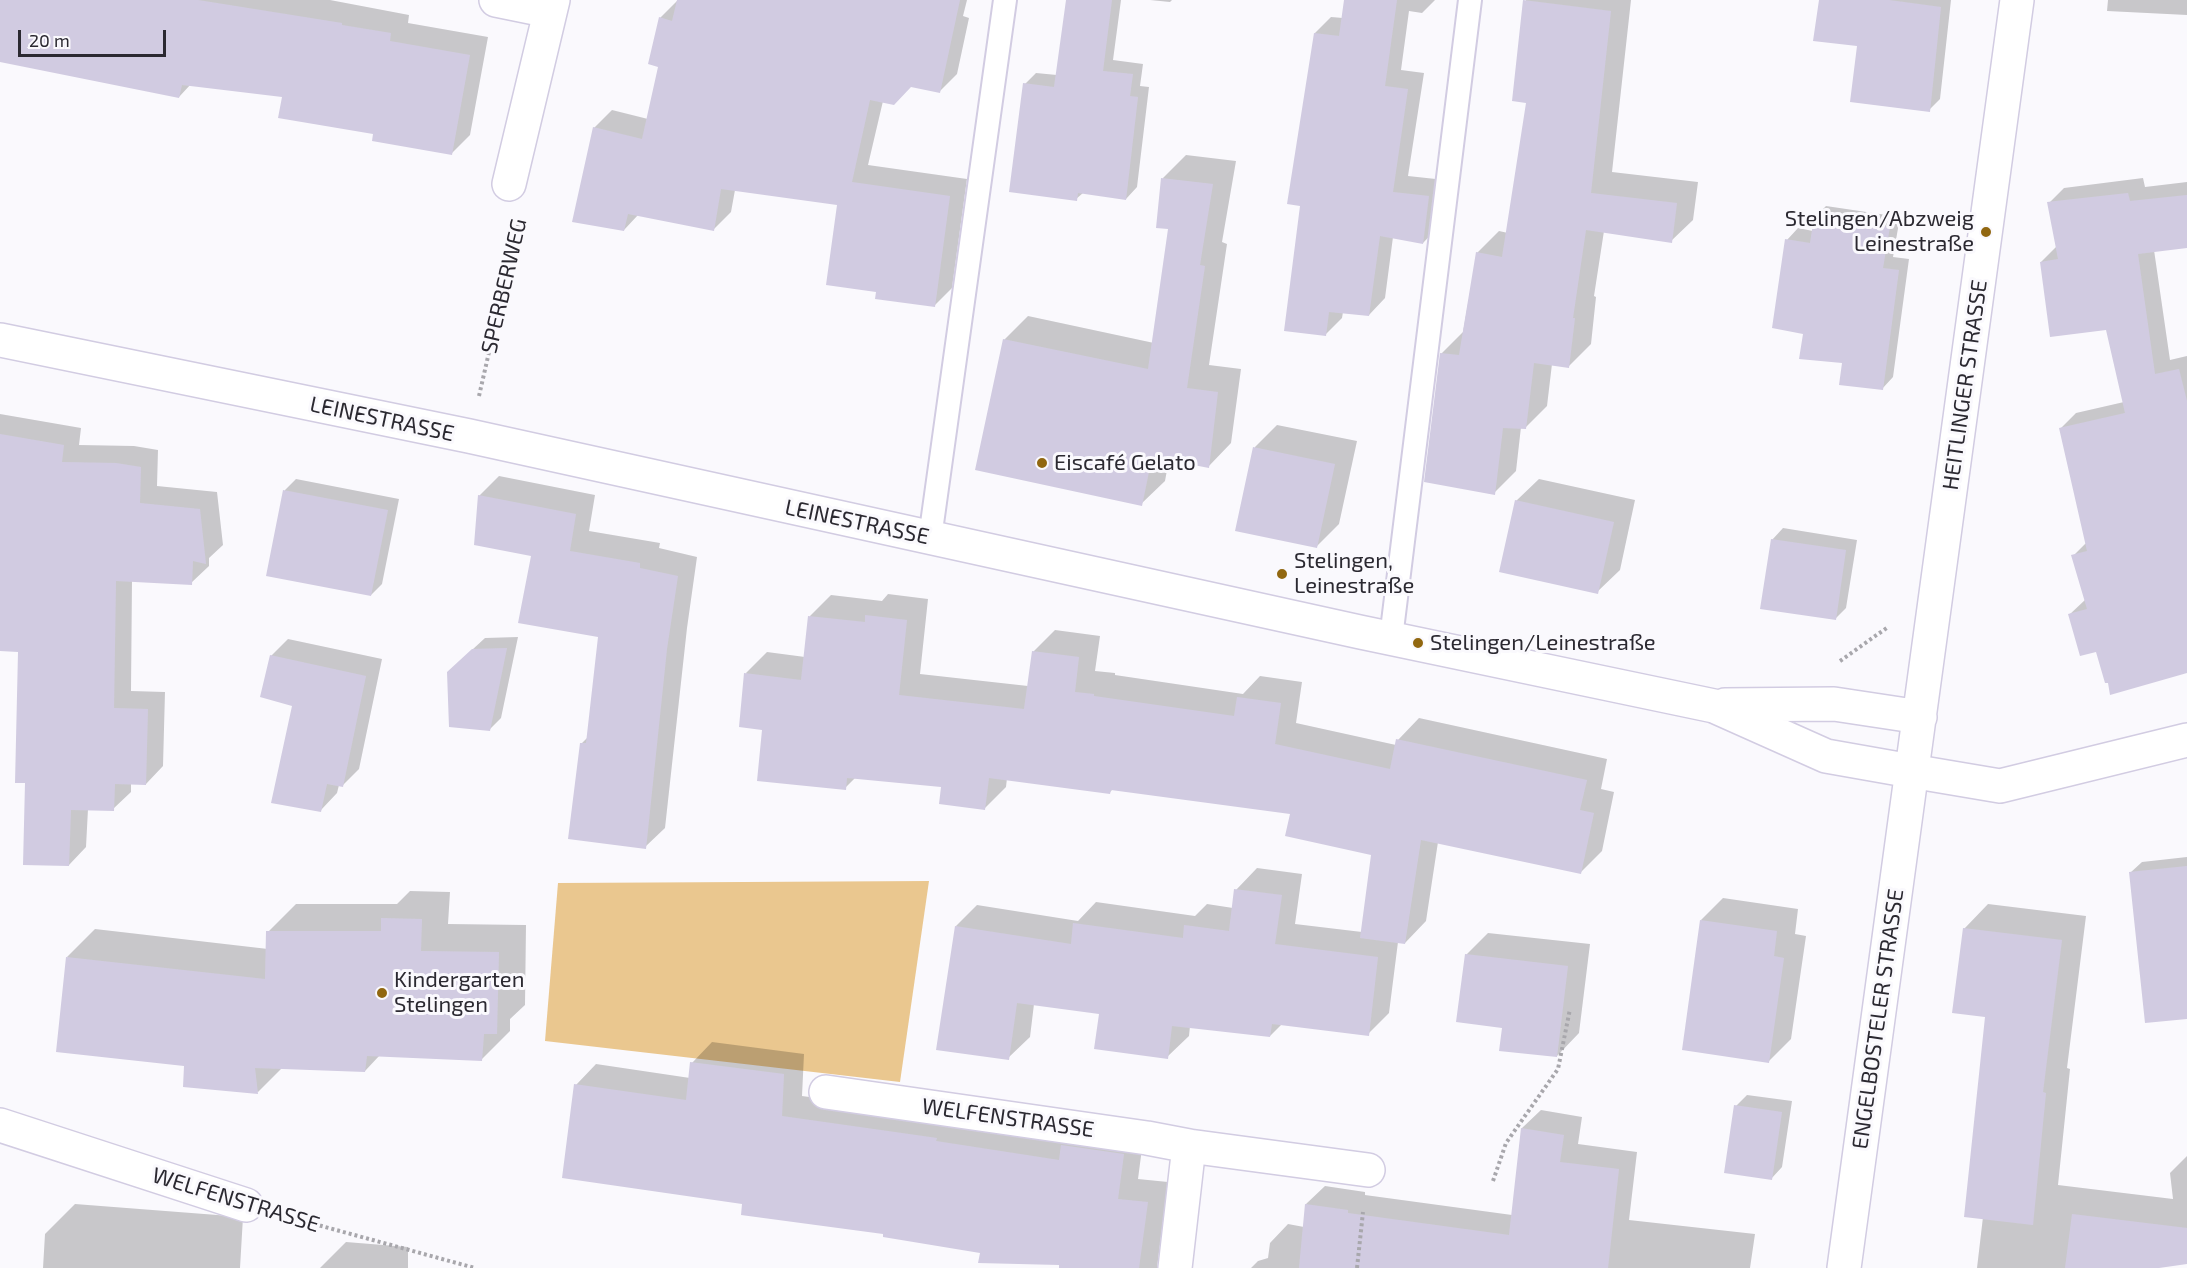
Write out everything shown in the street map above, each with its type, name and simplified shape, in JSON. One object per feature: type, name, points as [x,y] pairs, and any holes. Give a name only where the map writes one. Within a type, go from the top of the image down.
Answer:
[{"type":"street","points":[[496,0],[551,6]]},
{"type":"street","name":"HEITLINGER STRASSE","points":[[1911,771],[2017,0]]},
{"type":"street","name":"SPERBERWEG","points":[[509,184],[551,6]]},
{"type":"street","name":"LEINESTRASSE","points":[[0,340],[469,436],[1391,638],[1714,705],[1834,704],[1920,717]]},
{"type":"street","name":"LEINESTRASSE","points":[[1714,705],[1826,756],[2000,786],[2187,740]]},
{"type":"street","name":"ENGELBOSTELER STRASSE","points":[[1844,1268],[1911,771]]},
{"type":"street","name":"WELFENSTRASSE","points":[[826,1092],[1368,1170]]},
{"type":"street","name":"WELFENSTRASSE","points":[[0,1125],[246,1205]]},
{"type":"street","points":[[1174,1268],[1189,1146]]},
{"type":"lane","points":[[930,538],[1005,0]]},
{"type":"lane","points":[[1391,638],[1470,0]]},
{"type":"path","name":"SPERBERWEG","points":[[469,436],[523,205],[509,184]]},
{"type":"path","points":[[1839,662],[1887,627],[1889,616]]},
{"type":"path","points":[[1493,1181],[1506,1143],[1558,1069],[1570,1009]]},
{"type":"path","points":[[1357,1268],[1368,1170]]},
{"type":"path","name":"WELFENSTRASSE","points":[[246,1205],[475,1268]]},
{"type":"shaded area","points":[[929,881],[900,1082],[545,1041],[558,883]]},
{"type":"building","points":[[0,0],[198,0],[342,23],[342,25],[391,33],[390,41],[470,55],[452,155],[372,141],[373,134],[278,118],[282,97],[182,85],[179,98],[0,62]]},
{"type":"building","points":[[677,0],[960,0],[940,93],[911,87],[894,105],[870,100],[852,182],[950,196],[935,307],[875,299],[876,292],[826,285],[837,205],[721,189],[714,231],[628,214],[624,231],[572,222],[593,127],[642,139],[658,67],[648,64],[659,17],[672,21]]},
{"type":"building","points":[[1066,0],[1112,0],[1103,71],[1133,74],[1130,96],[1138,97],[1126,200],[1078,193],[1077,201],[1009,192],[1023,83],[1054,87]]},
{"type":"building","points":[[1344,0],[1397,0],[1385,86],[1408,89],[1393,192],[1429,196],[1423,244],[1380,236],[1369,316],[1329,312],[1326,336],[1284,331],[1300,206],[1287,204],[1314,33],[1339,36]]},
{"type":"building","points":[[1523,0],[1611,11],[1591,193],[1677,203],[1672,243],[1586,230],[1573,318],[1575,318],[1569,368],[1534,363],[1526,429],[1503,428],[1495,495],[1424,482],[1440,353],[1459,355],[1476,252],[1502,257],[1526,103],[1512,101]]},
{"type":"building","points":[[1819,0],[1889,0],[1941,7],[1930,112],[1850,102],[1857,46],[1813,41]]},
{"type":"building","points":[[1161,178],[1213,184],[1200,265],[1205,266],[1187,388],[1218,392],[1209,468],[1152,457],[1142,506],[975,470],[1003,339],[1148,369],[1168,229],[1156,228]]},
{"type":"building","points":[[2128,193],[2130,201],[2187,195],[2187,248],[2138,254],[2155,374],[2179,369],[2187,401],[2187,673],[2110,695],[2108,683],[2105,683],[2096,652],[2080,656],[2068,614],[2087,609],[2071,555],[2087,551],[2059,428],[2125,413],[2106,330],[2050,337],[2040,262],[2058,259],[2047,202]]},
{"type":"building","points":[[1814,217],[1890,227],[1883,268],[1899,270],[1883,390],[1839,385],[1842,363],[1799,359],[1803,334],[1772,328],[1785,239],[1810,243]]},
{"type":"building","points":[[0,434],[64,445],[62,462],[116,463],[141,467],[140,503],[200,509],[206,564],[193,561],[192,585],[116,581],[114,708],[148,709],[146,785],[115,784],[114,811],[71,810],[69,866],[23,865],[25,783],[15,783],[18,652],[0,651]]},
{"type":"building","points":[[1253,447],[1335,464],[1317,548],[1235,531]]},
{"type":"building","points":[[283,490],[388,510],[371,596],[266,576]]},
{"type":"building","points":[[478,495],[576,514],[570,551],[640,563],[640,568],[678,576],[667,649],[646,849],[568,839],[580,743],[586,743],[598,637],[518,623],[531,556],[474,545]]},
{"type":"building","points":[[1515,500],[1614,522],[1598,594],[1499,572]]},
{"type":"building","points":[[1771,539],[1846,550],[1836,620],[1760,609]]},
{"type":"building","points":[[865,615],[907,620],[899,695],[1024,709],[1032,651],[1079,657],[1075,692],[1094,694],[1094,696],[1234,716],[1237,697],[1281,703],[1275,744],[1390,769],[1396,739],[1587,780],[1580,810],[1594,813],[1581,874],[1421,840],[1405,944],[1360,938],[1371,855],[1285,836],[1290,814],[1111,790],[1110,794],[989,778],[985,810],[939,804],[941,787],[847,778],[846,790],[757,781],[762,730],[739,727],[744,673],[801,680],[808,616],[865,622]]},
{"type":"building","points":[[507,648],[490,731],[449,727],[447,672],[472,649]]},
{"type":"building","points":[[270,655],[366,676],[343,787],[327,784],[321,812],[271,803],[292,706],[260,697]]},
{"type":"building","points":[[2187,866],[2187,1019],[2145,1023],[2129,872]]},
{"type":"building","points":[[1234,889],[1282,895],[1275,944],[1378,957],[1369,1036],[1272,1024],[1270,1037],[1172,1026],[1168,1059],[1094,1049],[1099,1014],[1017,1003],[1009,1060],[936,1050],[955,926],[1071,944],[1073,923],[1183,938],[1184,925],[1229,931]]},
{"type":"building","points":[[381,918],[422,919],[421,951],[499,952],[497,1034],[484,1034],[482,1061],[367,1056],[365,1072],[255,1068],[258,1094],[183,1087],[184,1066],[56,1052],[66,957],[265,979],[266,931],[381,931]]},
{"type":"building","points":[[1700,920],[1777,931],[1774,956],[1784,958],[1769,1063],[1682,1050]]},
{"type":"building","points":[[1963,928],[2062,940],[2043,1092],[2046,1093],[2033,1225],[1964,1217],[1985,1017],[1952,1013]]},
{"type":"building","points":[[1465,954],[1568,966],[1557,1057],[1499,1051],[1502,1028],[1456,1022]]},
{"type":"building","points":[[690,1062],[784,1074],[782,1116],[937,1138],[936,1141],[1059,1160],[1061,1145],[1124,1154],[1118,1199],[1148,1202],[1139,1268],[1059,1268],[1059,1265],[978,1263],[980,1253],[883,1237],[883,1234],[741,1215],[742,1204],[562,1178],[574,1084],[686,1100]]},
{"type":"building","points":[[1734,1105],[1782,1112],[1772,1180],[1724,1173]]},
{"type":"building","points":[[1521,1128],[1564,1135],[1560,1162],[1619,1169],[1608,1268],[1299,1268],[1305,1204],[1348,1210],[1348,1213],[1509,1235]]},
{"type":"building","points":[[2072,1214],[2187,1228],[2187,1264],[2159,1268],[2065,1268]]},
{"type":"place","name":"Stelingen/Abzweig Leinestraße","points":[[1986,232]]},
{"type":"place","name":"Eiscafé Gelato","points":[[1042,463]]},
{"type":"place","name":"Stelingen, Leinestraße","points":[[1282,574]]},
{"type":"place","name":"Stelingen/Leinestraße","points":[[1418,643]]},
{"type":"place","name":"Kindergarten Stelingen","points":[[382,993]]}]
